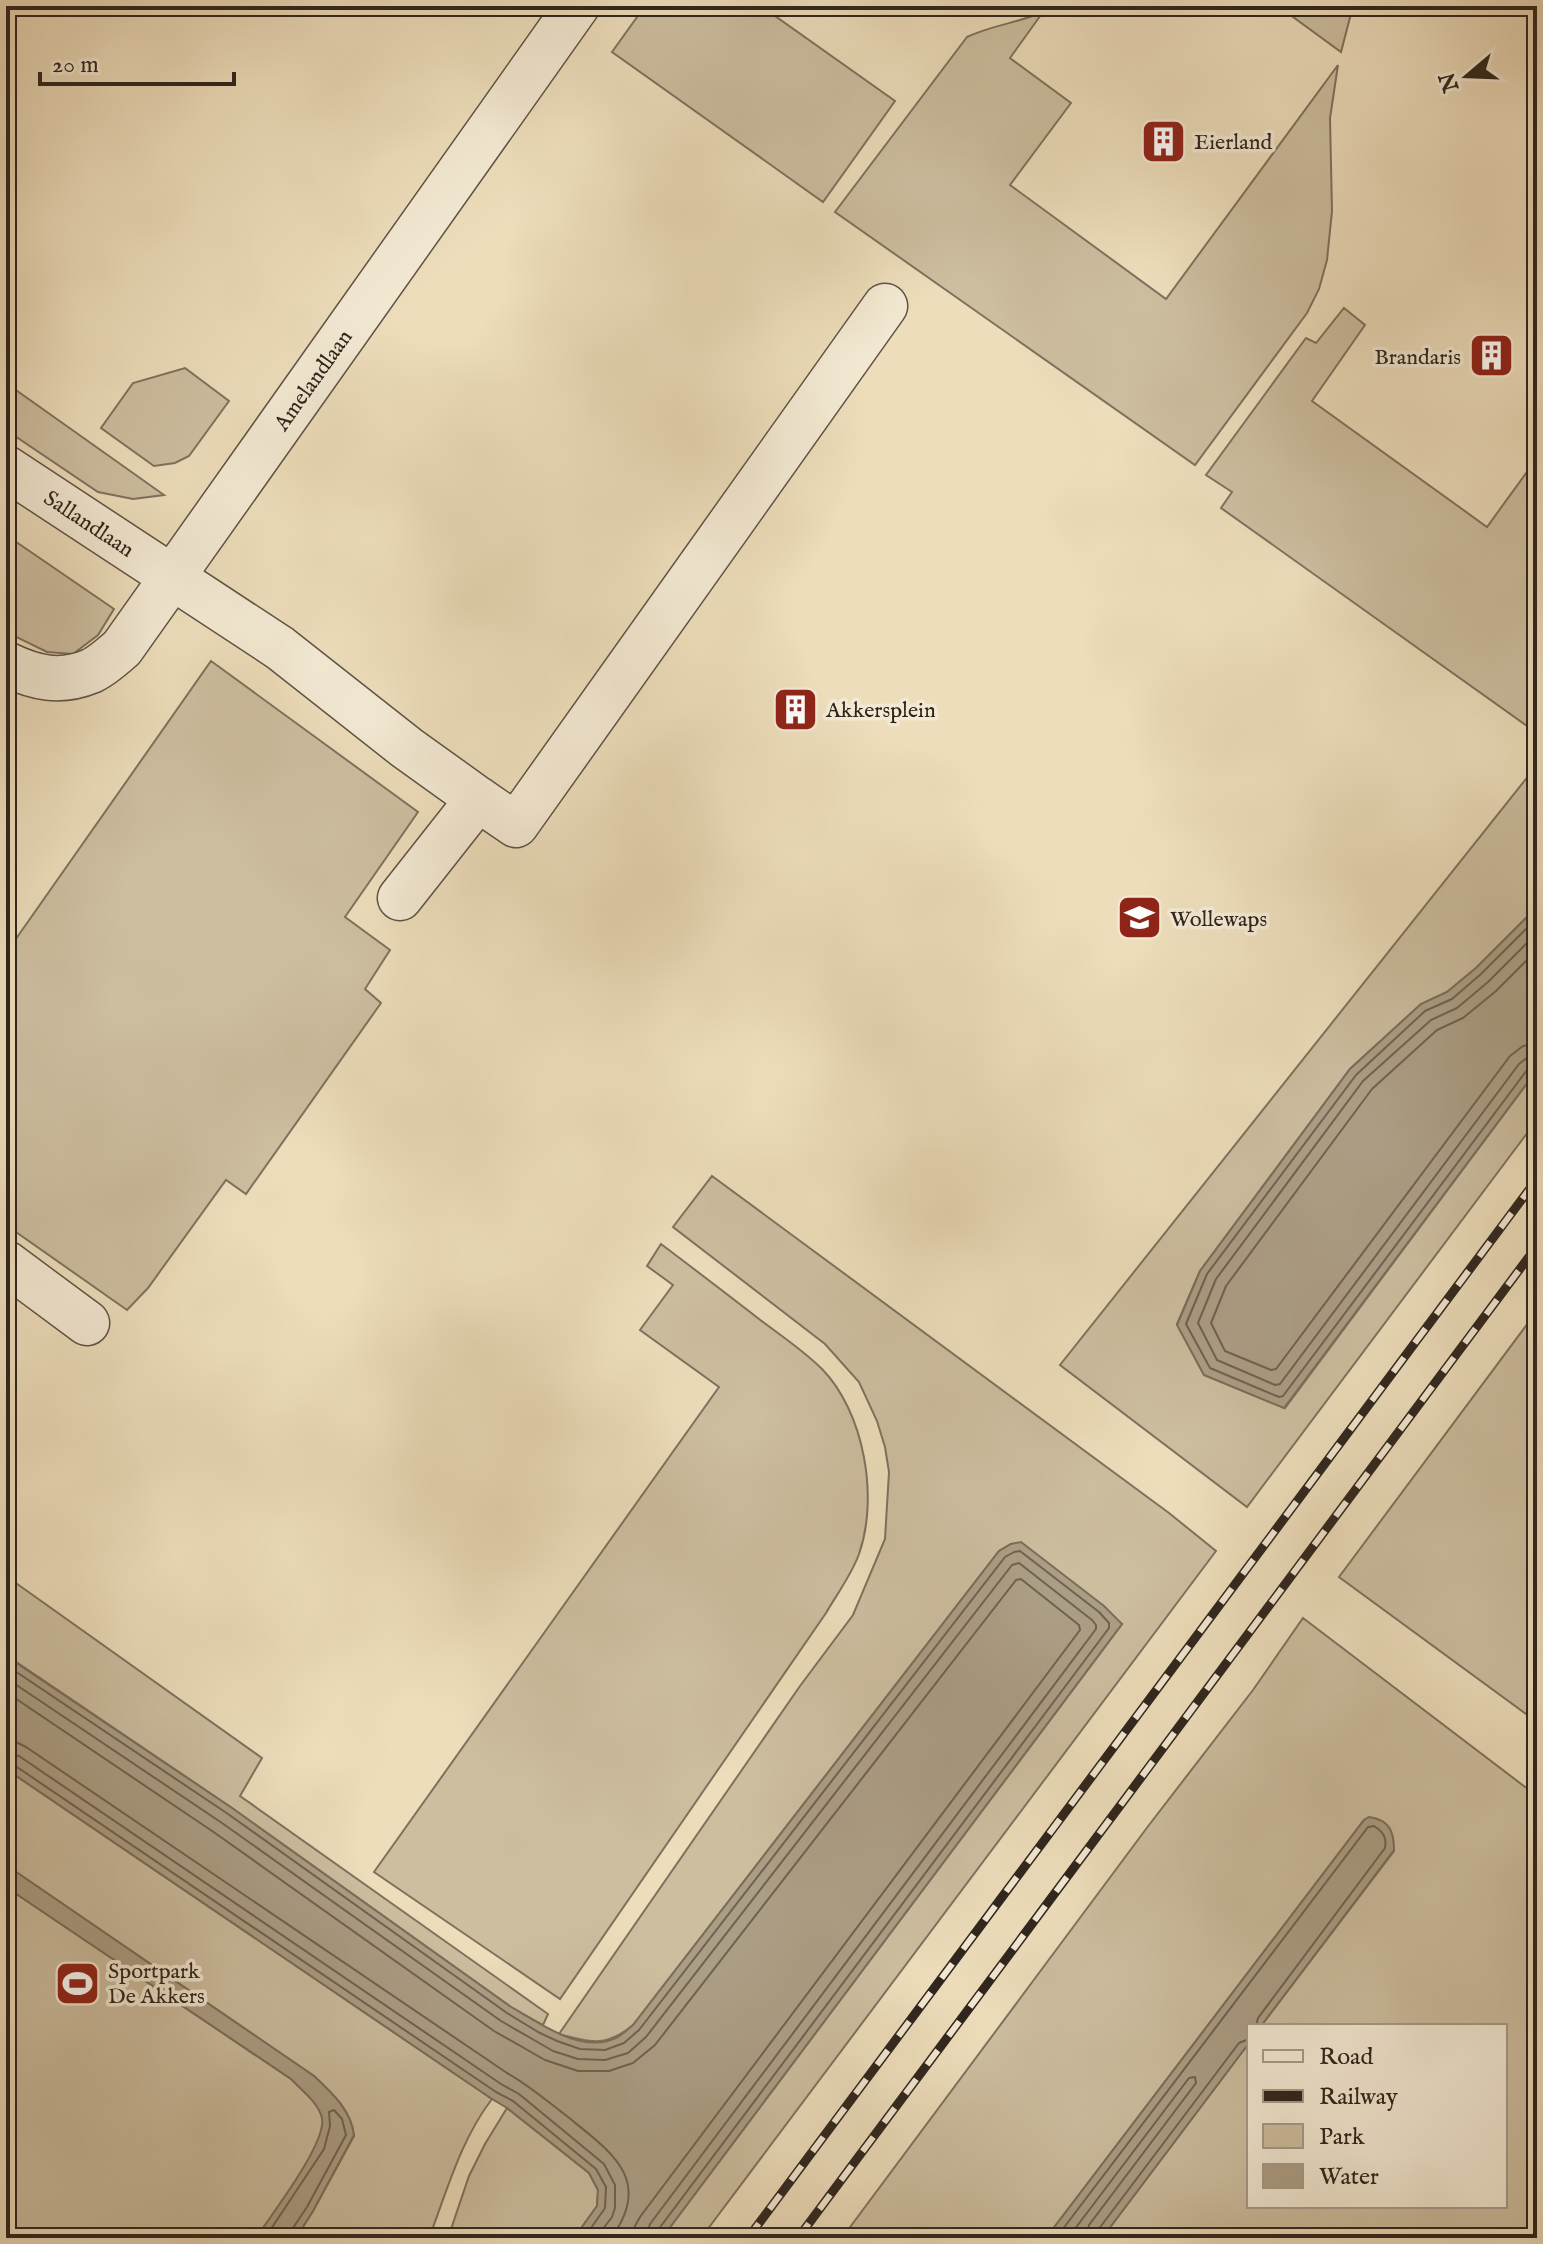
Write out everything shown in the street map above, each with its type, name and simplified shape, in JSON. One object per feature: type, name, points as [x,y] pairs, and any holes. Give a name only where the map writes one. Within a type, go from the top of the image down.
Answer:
[{"type":"street","name":"Amelandlaan","points":[[6,664],[26,674],[60,679],[93,670],[122,648],[577,6]]},
{"type":"street","points":[[172,578],[280,648],[407,748],[516,825],[885,306]]},
{"type":"street","name":"Sallandlaan","points":[[6,468],[172,578]]},
{"type":"street","points":[[400,898],[478,799]]},
{"type":"street","points":[[6,1263],[87,1323]]},
{"type":"green space","points":[[645,6],[761,6],[895,101],[823,202],[612,52]]},
{"type":"green space","points":[[1278,6],[1353,6],[1341,52]]},
{"type":"green space","points":[[1043,12],[1010,58],[1071,103],[1010,185],[1166,299],[1338,65],[1330,118],[1332,211],[1327,260],[1319,289],[1307,313],[1195,465],[835,212],[967,37]]},
{"type":"green space","points":[[1344,308],[1365,325],[1312,401],[1487,527],[1537,458],[1537,733],[1221,508],[1232,492],[1206,475],[1306,338],[1316,343]]},
{"type":"green space","points":[[185,368],[229,401],[189,456],[175,463],[154,466],[101,428],[133,383]]},
{"type":"green space","points":[[6,383],[164,495],[133,499],[98,492],[6,430]]},
{"type":"green space","points":[[6,535],[114,609],[98,635],[73,654],[47,652],[6,632]]},
{"type":"green space","points":[[211,661],[418,812],[345,917],[390,950],[365,989],[381,1003],[246,1194],[226,1180],[148,1288],[127,1310],[6,1225],[6,953]]},
{"type":"green space","points":[[1537,765],[1537,907],[1476,968],[1447,992],[1421,1004],[1350,1069],[1200,1271],[1177,1324],[1204,1375],[1285,1408],[1537,1070],[1537,1120],[1247,1507],[1060,1365]]},
{"type":"green space","points":[[712,1176],[1169,1513],[1216,1551],[701,2238],[662,2238],[1122,1624],[1011,1544],[999,1551],[633,2025],[615,2037],[598,2041],[559,2034],[800,1686],[853,1615],[885,1539],[889,1472],[885,1447],[859,1382],[825,1344],[673,1227]]},
{"type":"green space","points":[[661,1244],[807,1355],[836,1387],[848,1408],[864,1456],[868,1507],[865,1531],[856,1561],[826,1613],[560,1999],[374,1872],[719,1387],[640,1330],[673,1285],[647,1266]]},
{"type":"green space","points":[[1537,1311],[1537,1722],[1339,1577]]},
{"type":"green space","points":[[6,1576],[262,1758],[240,1796],[548,2014],[543,2025],[511,2007],[232,1808],[6,1655]]},
{"type":"green space","points":[[1303,1618],[1537,1796],[1537,2238],[1102,2238],[1247,2046],[1247,2208],[1507,2208],[1507,2024],[1263,2024],[1394,1851],[1364,1820],[1046,2238],[842,2238],[1149,1825],[1253,1690]]},
{"type":"green space","points":[[6,1769],[492,2099],[463,2148],[429,2238],[296,2238],[354,2136],[345,2110],[314,2076],[6,1865]]},
{"type":"green space","name":"Sportpark De Akkers","points":[[6,1887],[291,2079],[335,2113],[298,2180],[260,2238],[6,2238]]},
{"type":"green space","points":[[507,2108],[589,2173],[598,2190],[597,2206],[574,2238],[448,2238],[469,2176]]},
{"type":"water","points":[[1537,907],[1537,1070],[1284,1408],[1204,1375],[1177,1325],[1200,1271],[1350,1069],[1421,1004],[1447,992],[1476,968]]},
{"type":"water","points":[[1021,1542],[1104,1606],[1122,1624],[662,2238],[574,2238],[597,2206],[598,2190],[589,2173],[507,2108],[6,1769],[6,1656],[232,1808],[511,2007],[562,2035],[576,2040],[604,2042],[618,2037],[633,2025],[999,1551]]},
{"type":"water","points":[[1369,1817],[1386,1824],[1393,1838],[1394,1850],[1263,2024],[1247,2024],[1247,2046],[1102,2238],[1046,2238]]},
{"type":"water","points":[[6,1865],[314,2076],[340,2102],[354,2135],[296,2238],[256,2238],[316,2144],[322,2118],[313,2102],[291,2079],[6,1887]]},
{"type":"railway","points":[[748,2238],[1537,1179]]},
{"type":"railway","points":[[798,2238],[1537,1246]]},
{"type":"place","name":"Eierland","points":[[1163,141]]},
{"type":"place","name":"Brandaris","points":[[1492,356]]},
{"type":"place","name":"Akkersplein","points":[[795,709]]},
{"type":"place","name":"Wollewaps","points":[[1139,918]]},
{"type":"place","name":"Sportpark De Akkers","points":[[77,1983]]}]
